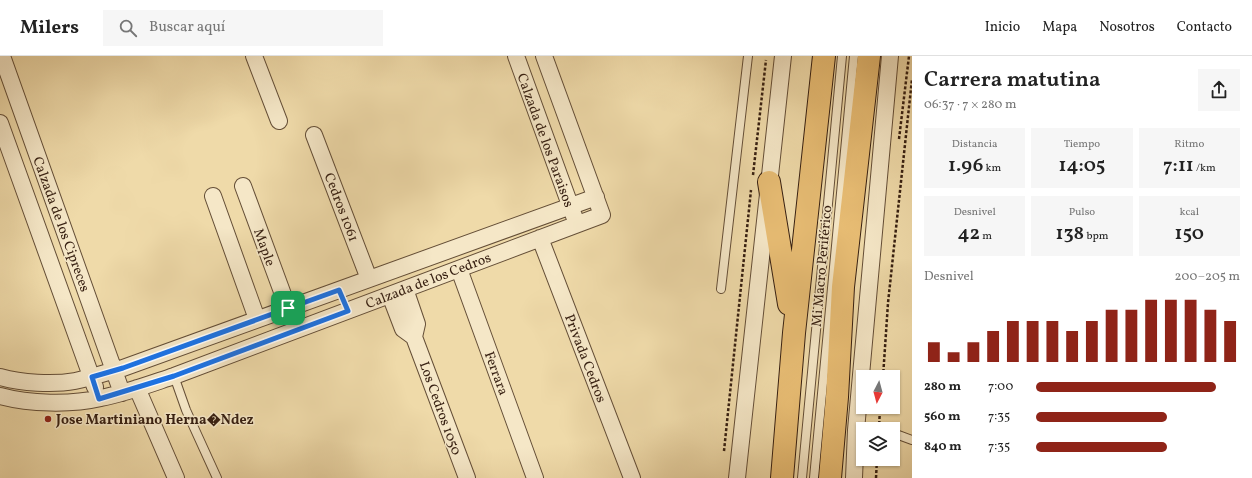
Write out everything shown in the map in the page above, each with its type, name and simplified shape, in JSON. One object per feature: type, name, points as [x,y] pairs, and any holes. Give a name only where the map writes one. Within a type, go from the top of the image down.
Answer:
[{"type":"highway","points":[[782,478],[794,333],[824,56]]},
{"type":"highway","points":[[830,478],[837,397],[843,287],[869,56]]},
{"type":"highway","points":[[860,143],[878,56]]},
{"type":"highway","points":[[758,183],[794,333]]},
{"type":"highway","points":[[837,397],[842,478]]},
{"type":"street","name":"Calzada de los Cipreces","points":[[2,56],[114,370],[129,390],[176,478]]},
{"type":"street","points":[[254,56],[279,121]]},
{"type":"street","name":"Calzada de los Paraisos","points":[[516,56],[577,224]]},
{"type":"street","name":"Calzada de los Paraisos","points":[[544,56],[602,215]]},
{"type":"street","points":[[737,478],[758,183],[783,56]]},
{"type":"street","points":[[861,422],[890,56]]},
{"type":"street","name":"Calzada de los Cipreces","points":[[0,123],[99,399]]},
{"type":"street","name":"Cedros 1061","points":[[314,135],[369,279]]},
{"type":"street","name":"Maple","points":[[243,186],[288,308]]},
{"type":"street","points":[[213,196],[257,319]]},
{"type":"street","name":"Calzada de los Cedros","points":[[0,377],[28,382],[53,383],[92,377],[596,197]]},
{"type":"street","name":"Calzada de los Cedros","points":[[0,396],[51,402],[99,399],[129,390],[174,376],[602,215]]},
{"type":"street","name":"Privada Cedros","points":[[540,238],[632,478]]},
{"type":"street","name":"Ferrara","points":[[459,269],[535,478]]},
{"type":"street","name":"Los Cedros 1050","points":[[405,289],[418,324],[414,337]]},
{"type":"street","points":[[339,290],[348,311]]},
{"type":"street","name":"Los Cedros 1050","points":[[390,295],[403,329],[414,337],[467,478]]},
{"type":"street","points":[[854,478],[856,462]]},
{"type":"lane","points":[[721,289],[748,56]]},
{"type":"lane","points":[[802,478],[842,56]]},
{"type":"lane","name":"Mi Macro Periférico","points":[[814,478],[854,56]]},
{"type":"lane","points":[[174,376],[186,410],[217,478]]},
{"type":"lane","points":[[900,436],[912,440]]},
{"type":"path","points":[[723,456],[758,183],[767,56]]},
{"type":"path","points":[[883,370],[888,303],[912,79]]},
{"type":"path","points":[[876,478],[877,466]]},
{"type":"place","name":"Jose Martiniano Herna�Ndez","points":[[48,419]]},
{"type":"route","points":[[339,290],[348,311],[174,376],[99,399],[92,377],[123,368],[288,308],[339,290]]}]
